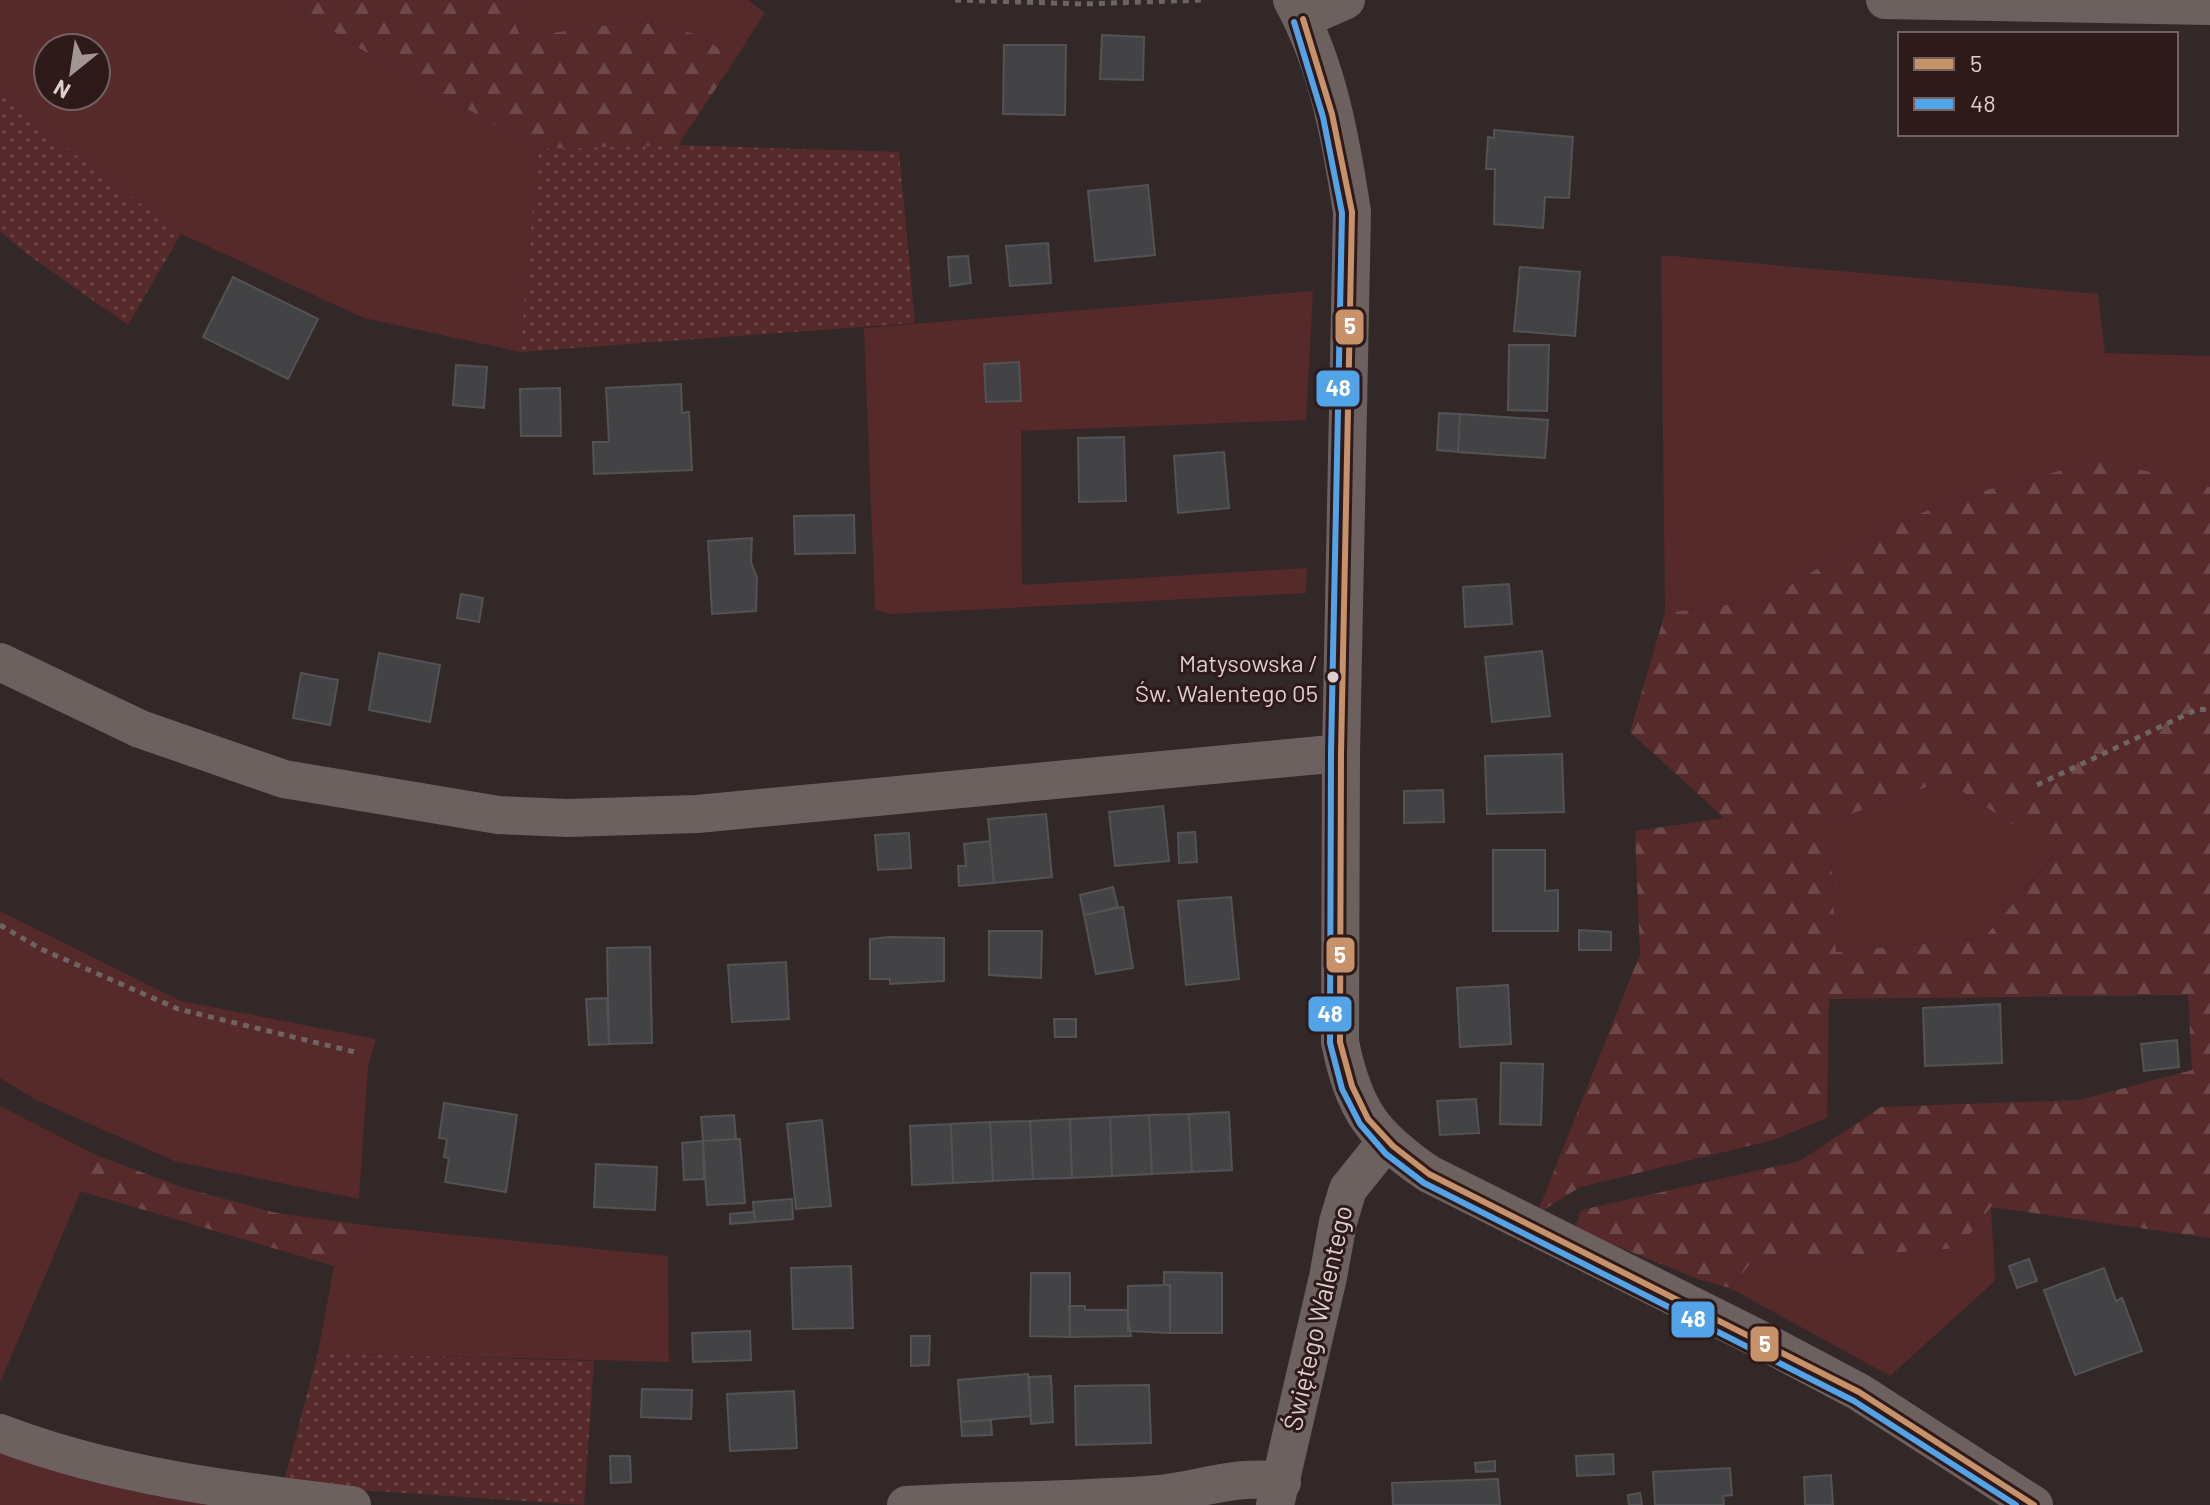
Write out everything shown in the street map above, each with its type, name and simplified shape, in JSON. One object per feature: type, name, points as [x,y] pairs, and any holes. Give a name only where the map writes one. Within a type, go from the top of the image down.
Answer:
[{"type":"street","points":[[1346,0],[1297,9],[1326,81],[1342,145],[1352,212],[1341,753],[1340,1042],[1349,1088],[1385,1143],[1458,1191],[1733,1325],[1859,1392],[2034,1505]]},
{"type":"street","points":[[1885,0],[2210,6]]},
{"type":"street","points":[[0,662],[140,729],[284,779],[498,815],[567,818],[697,814],[1341,753]]},
{"type":"street","name":"Świętego Walentego","points":[[1278,1494],[1348,1189],[1385,1143]]},
{"type":"street","points":[[0,1433],[112,1468],[274,1496],[352,1505]]},
{"type":"street","points":[[906,1505],[1163,1493],[1264,1478],[1278,1494]]},
{"type":"path","points":[[955,0],[1083,4],[1202,0]]},
{"type":"path","points":[[2037,785],[2198,709],[2210,710]]},
{"type":"path","points":[[0,925],[41,949],[178,1009],[359,1053]]},
{"type":"green space","points":[[0,0],[285,0],[359,48],[538,149],[520,352],[364,318],[181,234],[68,149],[0,89]]},
{"type":"green space","points":[[285,0],[518,0],[507,6],[521,37],[640,21],[695,34],[736,58],[678,145],[538,149],[359,48]]},
{"type":"green space","points":[[518,0],[748,0],[765,13],[736,58],[695,34],[640,21],[521,37],[507,6]]},
{"type":"green space","points":[[0,89],[68,149],[181,234],[128,325],[27,254],[0,231]]},
{"type":"green space","points":[[678,145],[899,152],[915,323],[520,352],[538,149]]},
{"type":"green space","points":[[1661,255],[2098,294],[2105,353],[2210,356],[2210,487],[2089,463],[1960,497],[1883,529],[1766,600],[1665,613]]},
{"type":"green space","points":[[1313,291],[1306,420],[1021,431],[1022,585],[1307,568],[1306,593],[889,614],[875,609],[864,328]]},
{"type":"green space","points":[[2101,460],[2210,487],[2210,1238],[1991,1207],[1959,1248],[1751,1263],[1730,1288],[1698,1279],[1575,1229],[1581,1210],[1800,1161],[1881,1107],[2079,1100],[2192,1070],[2188,995],[1829,999],[1827,1118],[1773,1140],[1580,1187],[1537,1214],[1640,954],[1635,831],[1724,818],[1630,732],[1665,613],[1766,600],[1883,529],[1960,497]],"holes":[[[1945,780],[2056,853],[1984,938],[1836,952],[1829,822]]]},
{"type":"green space","points":[[1945,780],[2056,852],[1984,938],[1836,952],[1829,822]]},
{"type":"green space","points":[[0,911],[181,1001],[376,1039],[368,1067],[359,1199],[174,1161],[36,1100],[0,1078]]},
{"type":"green space","points":[[0,1106],[96,1155],[0,1383]]},
{"type":"green space","points":[[96,1155],[181,1187],[276,1213],[379,1227],[334,1266],[80,1191]]},
{"type":"green space","points":[[1991,1207],[1995,1281],[1890,1376],[1730,1288],[1751,1263],[1958,1248]]},
{"type":"green space","points":[[379,1227],[668,1256],[669,1362],[318,1353],[334,1266]]},
{"type":"green space","points":[[318,1353],[594,1361],[584,1505],[283,1485]]},
{"type":"green space","points":[[0,1447],[235,1505],[0,1505]]},
{"type":"building","points":[[1102,35],[1144,37],[1143,80],[1100,79]]},
{"type":"building","points":[[1004,45],[1066,45],[1065,115],[1003,114]]},
{"type":"building","points":[[1494,130],[1573,137],[1569,198],[1545,197],[1543,228],[1494,224],[1495,169],[1486,169],[1488,137],[1494,138]]},
{"type":"building","points":[[1148,185],[1155,255],[1095,261],[1088,191]]},
{"type":"building","points":[[1048,243],[1051,283],[1010,286],[1006,246]]},
{"type":"building","points":[[968,256],[971,283],[950,286],[948,257]]},
{"type":"building","points":[[1520,267],[1580,272],[1575,336],[1514,331]]},
{"type":"building","points":[[233,277],[318,319],[288,379],[203,337]]},
{"type":"building","points":[[1509,345],[1549,345],[1547,411],[1508,410]]},
{"type":"building","points":[[1019,362],[1021,401],[986,402],[984,364]]},
{"type":"building","points":[[456,365],[487,367],[484,408],[453,405]]},
{"type":"building","points":[[681,384],[682,413],[689,412],[692,470],[594,474],[593,442],[609,442],[606,388]]},
{"type":"building","points":[[560,388],[561,436],[521,436],[520,389]]},
{"type":"building","points":[[1439,413],[1460,414],[1458,452],[1437,450]]},
{"type":"building","points":[[1460,414],[1548,420],[1545,458],[1458,452]]},
{"type":"building","points":[[1124,437],[1126,501],[1079,502],[1078,438]]},
{"type":"building","points":[[1224,452],[1229,508],[1178,513],[1174,456]]},
{"type":"building","points":[[854,515],[855,553],[795,554],[794,516]]},
{"type":"building","points":[[752,538],[751,562],[757,578],[756,611],[712,614],[708,541]]},
{"type":"building","points":[[1509,584],[1512,624],[1465,627],[1463,587]]},
{"type":"building","points":[[461,594],[483,598],[479,622],[457,618]]},
{"type":"building","points":[[1542,651],[1550,716],[1492,722],[1485,657]]},
{"type":"building","points":[[379,653],[440,665],[430,722],[369,710]]},
{"type":"building","points":[[301,673],[338,680],[330,725],[293,718]]},
{"type":"building","points":[[1562,754],[1564,812],[1487,814],[1485,756]]},
{"type":"building","points":[[1443,790],[1444,822],[1404,823],[1404,791]]},
{"type":"building","points":[[1163,806],[1169,861],[1115,866],[1109,812]]},
{"type":"building","points":[[1046,814],[1052,877],[994,883],[988,819]]},
{"type":"building","points":[[1195,832],[1197,862],[1179,863],[1178,833]]},
{"type":"building","points":[[909,833],[911,868],[878,870],[875,835]]},
{"type":"building","points":[[990,841],[994,883],[959,886],[958,866],[966,866],[964,844]]},
{"type":"building","points":[[1493,850],[1545,850],[1545,891],[1558,890],[1558,931],[1493,931]]},
{"type":"building","points":[[1113,887],[1118,907],[1084,915],[1080,895]]},
{"type":"building","points":[[1231,897],[1239,979],[1186,985],[1178,901]]},
{"type":"building","points":[[1123,907],[1133,968],[1096,974],[1084,915]]},
{"type":"building","points":[[1579,930],[1611,932],[1611,950],[1579,950]]},
{"type":"building","points":[[989,931],[1042,931],[1041,978],[989,975]]},
{"type":"building","points":[[944,938],[944,981],[890,984],[890,979],[870,979],[870,939]]},
{"type":"building","points":[[650,947],[652,1043],[609,1044],[607,948]]},
{"type":"building","points":[[786,962],[789,1019],[732,1022],[728,965]]},
{"type":"building","points":[[1508,985],[1511,1044],[1460,1047],[1457,988]]},
{"type":"building","points":[[607,998],[609,1044],[589,1045],[586,999]]},
{"type":"building","points":[[2000,1004],[2002,1063],[1925,1066],[1923,1008]]},
{"type":"building","points":[[1054,1019],[1076,1019],[1076,1037],[1055,1037]]},
{"type":"building","points":[[2177,1040],[2179,1067],[2144,1071],[2141,1044]]},
{"type":"building","points":[[1501,1063],[1543,1064],[1541,1125],[1500,1124]]},
{"type":"building","points":[[1476,1099],[1479,1133],[1440,1135],[1437,1101]]},
{"type":"building","points":[[444,1103],[517,1115],[506,1192],[445,1182],[449,1158],[444,1157],[447,1139],[439,1138]]},
{"type":"building","points":[[1229,1112],[1232,1170],[1192,1172],[1189,1114]]},
{"type":"building","points":[[1189,1114],[1192,1172],[1152,1174],[1149,1115]]},
{"type":"building","points":[[734,1115],[736,1139],[703,1141],[701,1117]]},
{"type":"building","points":[[1149,1115],[1152,1174],[1112,1176],[1110,1117]]},
{"type":"building","points":[[1110,1117],[1112,1176],[1072,1178],[1070,1119]]},
{"type":"building","points":[[1070,1119],[1072,1178],[1033,1179],[1030,1121]]},
{"type":"building","points":[[822,1120],[831,1206],[796,1209],[787,1124]]},
{"type":"building","points":[[1030,1121],[1033,1179],[993,1181],[990,1122]]},
{"type":"building","points":[[990,1122],[993,1181],[953,1183],[951,1124]]},
{"type":"building","points":[[951,1124],[953,1183],[912,1185],[910,1126]]},
{"type":"building","points":[[740,1139],[745,1203],[707,1205],[703,1141]]},
{"type":"building","points":[[703,1141],[704,1179],[684,1180],[682,1143]]},
{"type":"building","points":[[596,1164],[657,1167],[655,1210],[594,1207]]},
{"type":"building","points":[[792,1199],[793,1219],[755,1222],[753,1202]]},
{"type":"building","points":[[754,1212],[755,1222],[730,1224],[730,1214]]},
{"type":"building","points":[[2029,1259],[2037,1281],[2017,1288],[2009,1266]]},
{"type":"building","points":[[851,1266],[853,1328],[793,1329],[791,1268]]},
{"type":"building","points":[[2104,1268],[2116,1301],[2122,1298],[2142,1351],[2075,1375],[2044,1290]]},
{"type":"building","points":[[1164,1272],[1222,1273],[1222,1333],[1170,1333],[1170,1285],[1164,1285]]},
{"type":"building","points":[[1031,1273],[1070,1273],[1070,1337],[1030,1336]]},
{"type":"building","points":[[1170,1285],[1170,1333],[1128,1331],[1128,1286]]},
{"type":"building","points":[[1069,1306],[1085,1306],[1085,1310],[1127,1310],[1131,1336],[1070,1337]]},
{"type":"building","points":[[750,1331],[751,1360],[693,1362],[692,1333]]},
{"type":"building","points":[[911,1336],[930,1336],[929,1365],[911,1366]]},
{"type":"building","points":[[1028,1374],[1031,1416],[961,1422],[958,1380]]},
{"type":"building","points":[[1051,1376],[1053,1422],[1031,1424],[1029,1377]]},
{"type":"building","points":[[1149,1385],[1151,1443],[1076,1445],[1075,1386]]},
{"type":"building","points":[[642,1389],[692,1390],[691,1419],[641,1417]]},
{"type":"building","points":[[794,1391],[797,1448],[730,1451],[727,1394]]},
{"type":"building","points":[[991,1420],[992,1435],[962,1436],[961,1422]]},
{"type":"building","points":[[1613,1454],[1614,1474],[1577,1476],[1576,1456]]},
{"type":"building","points":[[610,1456],[630,1456],[631,1482],[611,1483]]},
{"type":"building","points":[[1495,1461],[1495,1471],[1476,1472],[1475,1463]]},
{"type":"building","points":[[1730,1468],[1732,1495],[1723,1496],[1724,1505],[1655,1505],[1653,1472]]},
{"type":"building","points":[[1831,1475],[1833,1505],[1805,1505],[1804,1477]]},
{"type":"building","points":[[1498,1479],[1500,1505],[1393,1505],[1392,1483]]},
{"type":"building","points":[[1640,1493],[1642,1505],[1629,1505],[1628,1495]]},
{"type":"transit line","name":"5","points":[[1303,19],[1332,114],[1352,212],[1341,753],[1340,1042],[1352,1086],[1368,1119],[1393,1146],[1429,1174],[1859,1392],[2034,1505]]},
{"type":"transit line","name":"48","points":[[1294,22],[1323,117],[1342,213],[1331,753],[1330,1043],[1342,1089],[1360,1124],[1386,1154],[1424,1183],[1854,1401],[2016,1505]]},
{"type":"place","name":"Matysowska / Św. Walentego 05","points":[[1333,677]]}]
